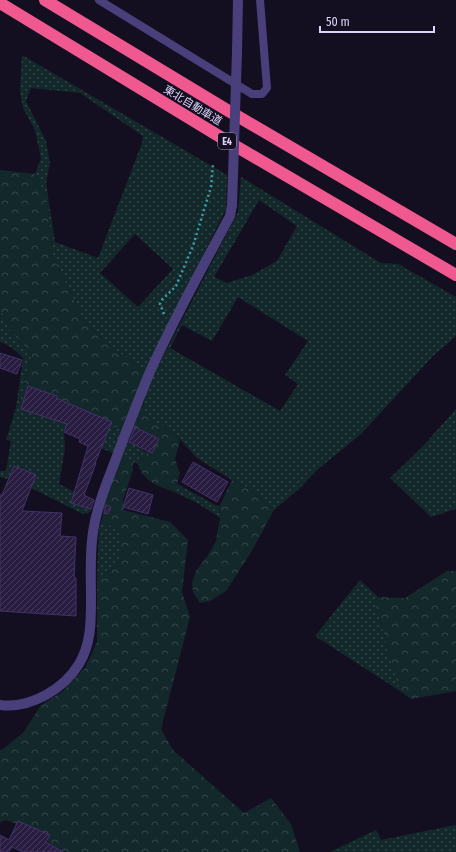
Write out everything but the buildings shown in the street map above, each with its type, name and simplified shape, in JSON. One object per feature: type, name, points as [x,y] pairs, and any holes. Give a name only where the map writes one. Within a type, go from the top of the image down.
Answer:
[{"type":"highway","name":"東北自動車道","points":[[44,0],[227,110],[456,244]]},
{"type":"highway","name":"東北自動車道","points":[[0,3],[227,140],[456,275]]},
{"type":"street","points":[[0,705],[6,706],[36,700],[58,687],[70,676],[79,664],[87,648],[91,626],[92,540],[94,523],[101,500],[149,374],[230,216],[232,205],[238,0]]},
{"type":"lane","points":[[100,0],[252,94],[262,94],[267,88],[260,0]]},
{"type":"path","points":[[174,323],[164,315],[160,304],[176,286],[193,246],[211,187],[213,164]]},
{"type":"green space","points":[[22,55],[227,175],[226,209],[144,373],[137,365],[122,355],[84,322],[53,257],[46,195],[35,174],[41,159],[35,130],[23,108],[20,91]],"holes":[[[31,88],[80,93],[143,136],[142,143],[98,258],[55,242],[46,183],[50,163],[46,141],[26,101]],[[135,234],[173,269],[138,307],[100,273]]]},
{"type":"green space","points":[[0,170],[35,174],[46,195],[53,257],[84,322],[122,355],[137,365],[144,373],[143,407],[149,418],[175,434],[180,441],[175,459],[180,473],[177,484],[170,490],[146,478],[138,464],[155,441],[111,425],[25,388],[24,381],[32,354],[8,328],[4,314],[0,313]]},
{"type":"green space","points":[[241,177],[381,263],[398,264],[456,297],[455,337],[433,356],[361,434],[317,470],[299,489],[274,510],[248,488],[232,480],[197,458],[175,434],[149,418],[143,407],[146,392],[151,380],[238,212]],"holes":[[[259,200],[297,226],[277,261],[252,275],[227,283],[214,277]],[[238,297],[308,341],[285,375],[298,384],[280,411],[170,348],[182,325],[212,341]]]},
{"type":"green space","points":[[0,313],[4,314],[8,328],[32,354],[24,381],[73,408],[64,432],[65,449],[59,484],[75,492],[72,503],[92,509],[89,513],[83,514],[31,488],[35,475],[14,466],[8,479],[0,477],[0,471],[6,471],[11,441],[6,440],[16,408],[23,358],[13,348],[0,342]]},
{"type":"green space","points":[[456,409],[456,509],[431,517],[390,478],[424,445]]},
{"type":"green space","points":[[111,425],[132,432],[128,441],[148,453],[138,464],[101,448]]},
{"type":"green space","points":[[120,456],[133,462],[133,470],[123,500],[124,510],[170,522],[188,540],[182,592],[190,617],[161,729],[173,750],[244,813],[271,798],[291,824],[300,852],[58,852],[42,835],[21,825],[5,820],[0,823],[0,750],[23,733],[41,705],[62,692],[85,668],[97,642],[97,577],[115,566],[122,551],[120,535],[117,530],[105,523],[102,519],[104,504]]},
{"type":"green space","points":[[232,480],[248,488],[274,510],[250,554],[226,591],[210,601],[200,603],[193,592],[192,583],[196,571],[216,541],[220,518],[219,507]]},
{"type":"green space","points":[[177,484],[219,507],[220,518],[199,504],[170,490]]},
{"type":"green space","points":[[102,519],[105,523],[117,530],[120,535],[122,551],[115,566],[97,577],[99,528]]},
{"type":"green space","points":[[447,571],[456,571],[456,691],[411,699],[400,691],[376,607],[378,597],[405,598]]},
{"type":"green space","points":[[360,580],[378,597],[376,607],[400,691],[315,636]]},
{"type":"green space","points":[[456,825],[456,852],[330,852],[376,830],[381,840]]}]
